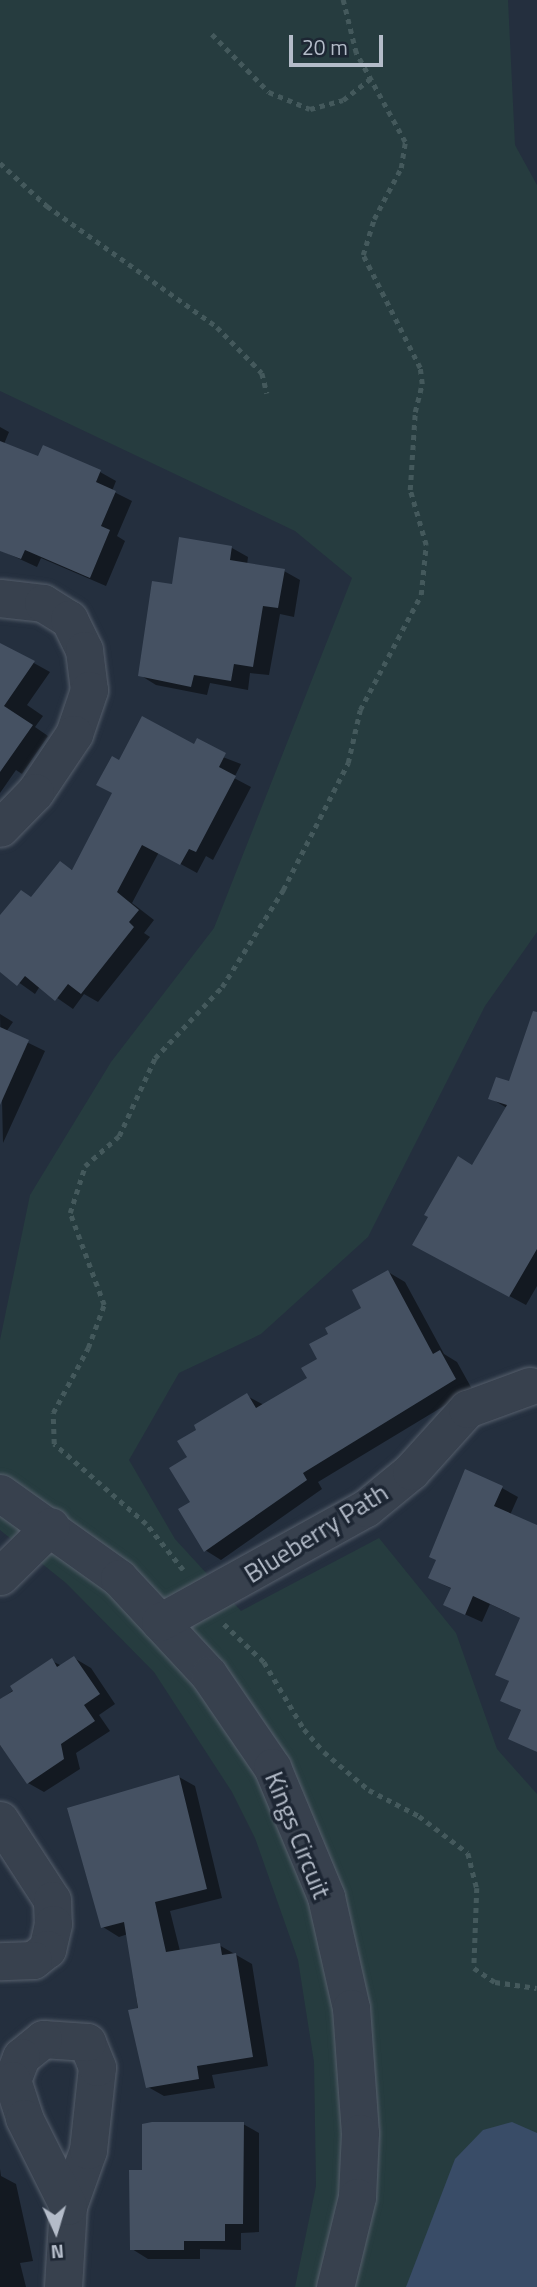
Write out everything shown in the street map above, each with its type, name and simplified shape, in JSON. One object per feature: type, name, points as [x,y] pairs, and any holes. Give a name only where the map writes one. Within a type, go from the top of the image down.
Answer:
[{"type":"street","points":[[0,598],[43,603],[69,619],[84,650],[89,690],[74,734],[35,792],[0,828]]},
{"type":"street","name":"Blueberry Path","points":[[160,1622],[366,1508],[411,1471],[467,1409],[535,1384]]},
{"type":"street","name":"Kings Circuit","points":[[0,1493],[51,1526],[119,1578],[209,1675],[272,1767],[326,1897],[351,2008],[360,2133],[357,2197],[335,2287]]},
{"type":"street","points":[[0,1576],[51,1526]]},
{"type":"street","points":[[0,1820],[52,1900],[53,1924],[47,1949],[33,1960],[0,1961]]},
{"type":"street","points":[[64,2287],[68,2206]]},
{"type":"path","points":[[343,0],[351,41],[405,142],[401,168],[374,219],[363,255],[420,368],[422,384],[415,412],[410,490],[426,545],[421,595],[360,710],[348,763],[283,890],[222,988],[155,1058],[119,1136],[85,1166],[70,1213],[104,1306],[88,1348],[53,1413],[54,1444],[146,1524],[204,1600],[264,1662],[304,1729],[324,1752],[369,1790],[419,1816],[468,1853],[477,1888],[474,1968],[495,1982],[537,1988]]},
{"type":"path","points":[[212,34],[269,92],[310,109],[343,100],[372,77]]},
{"type":"path","points":[[0,163],[47,206],[217,327],[262,373],[267,393]]},
{"type":"green space","points":[[0,0],[508,0],[515,145],[537,185],[537,932],[485,1006],[368,1237],[261,1334],[179,1373],[129,1460],[175,1539],[241,1611],[379,1538],[456,1633],[497,1749],[537,1794],[537,2287],[295,2287],[316,2186],[314,2062],[298,1960],[255,1838],[232,1792],[154,1672],[66,1583],[0,1530],[0,1340],[30,1195],[111,1062],[214,928],[352,578],[295,531],[0,391]]},
{"type":"water","points":[[512,2122],[537,2133],[537,2287],[406,2287],[455,2159],[483,2130]]},
{"type":"building","points":[[0,441],[38,456],[43,445],[101,470],[96,482],[116,491],[101,526],[110,530],[90,578],[25,550],[21,559],[0,551]]},
{"type":"building","points":[[179,537],[232,546],[230,560],[285,569],[278,608],[263,606],[253,667],[234,664],[231,681],[194,675],[191,687],[138,676],[152,581],[172,584]]},
{"type":"building","points":[[0,643],[35,661],[4,706],[33,725],[0,772]]},
{"type":"building","points":[[142,716],[194,744],[197,738],[226,753],[219,767],[236,776],[196,852],[189,849],[180,865],[142,845],[117,892],[139,910],[129,922],[134,927],[81,994],[68,984],[55,1001],[25,976],[17,986],[0,972],[0,915],[21,890],[31,897],[60,861],[72,870],[112,793],[96,785],[112,756],[119,760]]},
{"type":"building","points":[[533,1011],[537,1012],[537,1249],[509,1297],[412,1245],[428,1217],[424,1215],[458,1156],[472,1165],[507,1105],[488,1099],[496,1077],[509,1081]]},
{"type":"building","points":[[0,1027],[29,1040],[0,1105]]},
{"type":"building","points":[[388,1270],[433,1354],[440,1350],[456,1379],[303,1473],[307,1480],[204,1552],[178,1509],[190,1502],[169,1468],[187,1457],[177,1441],[196,1430],[194,1425],[247,1393],[256,1408],[307,1378],[301,1368],[317,1359],[309,1344],[328,1334],[325,1328],[361,1308],[352,1290]]},
{"type":"building","points":[[465,1469],[503,1486],[494,1506],[537,1525],[537,1752],[508,1739],[521,1710],[500,1701],[509,1681],[495,1675],[520,1618],[473,1596],[465,1615],[443,1605],[451,1588],[428,1578],[436,1560],[429,1557]]},
{"type":"building","points":[[74,1656],[100,1694],[84,1705],[95,1721],[61,1744],[64,1759],[27,1784],[0,1745],[0,1699],[13,1691],[10,1686],[52,1658],[57,1667]]},
{"type":"building","points":[[179,1775],[207,1889],[155,1902],[166,1952],[220,1943],[222,1955],[236,1953],[253,2057],[197,2066],[199,2079],[146,2088],[128,2010],[138,2008],[124,1922],[101,1928],[67,1808]]},
{"type":"building","points":[[244,2122],[243,2224],[225,2224],[225,2241],[184,2241],[184,2250],[130,2250],[129,2170],[142,2170],[142,2124]]}]
